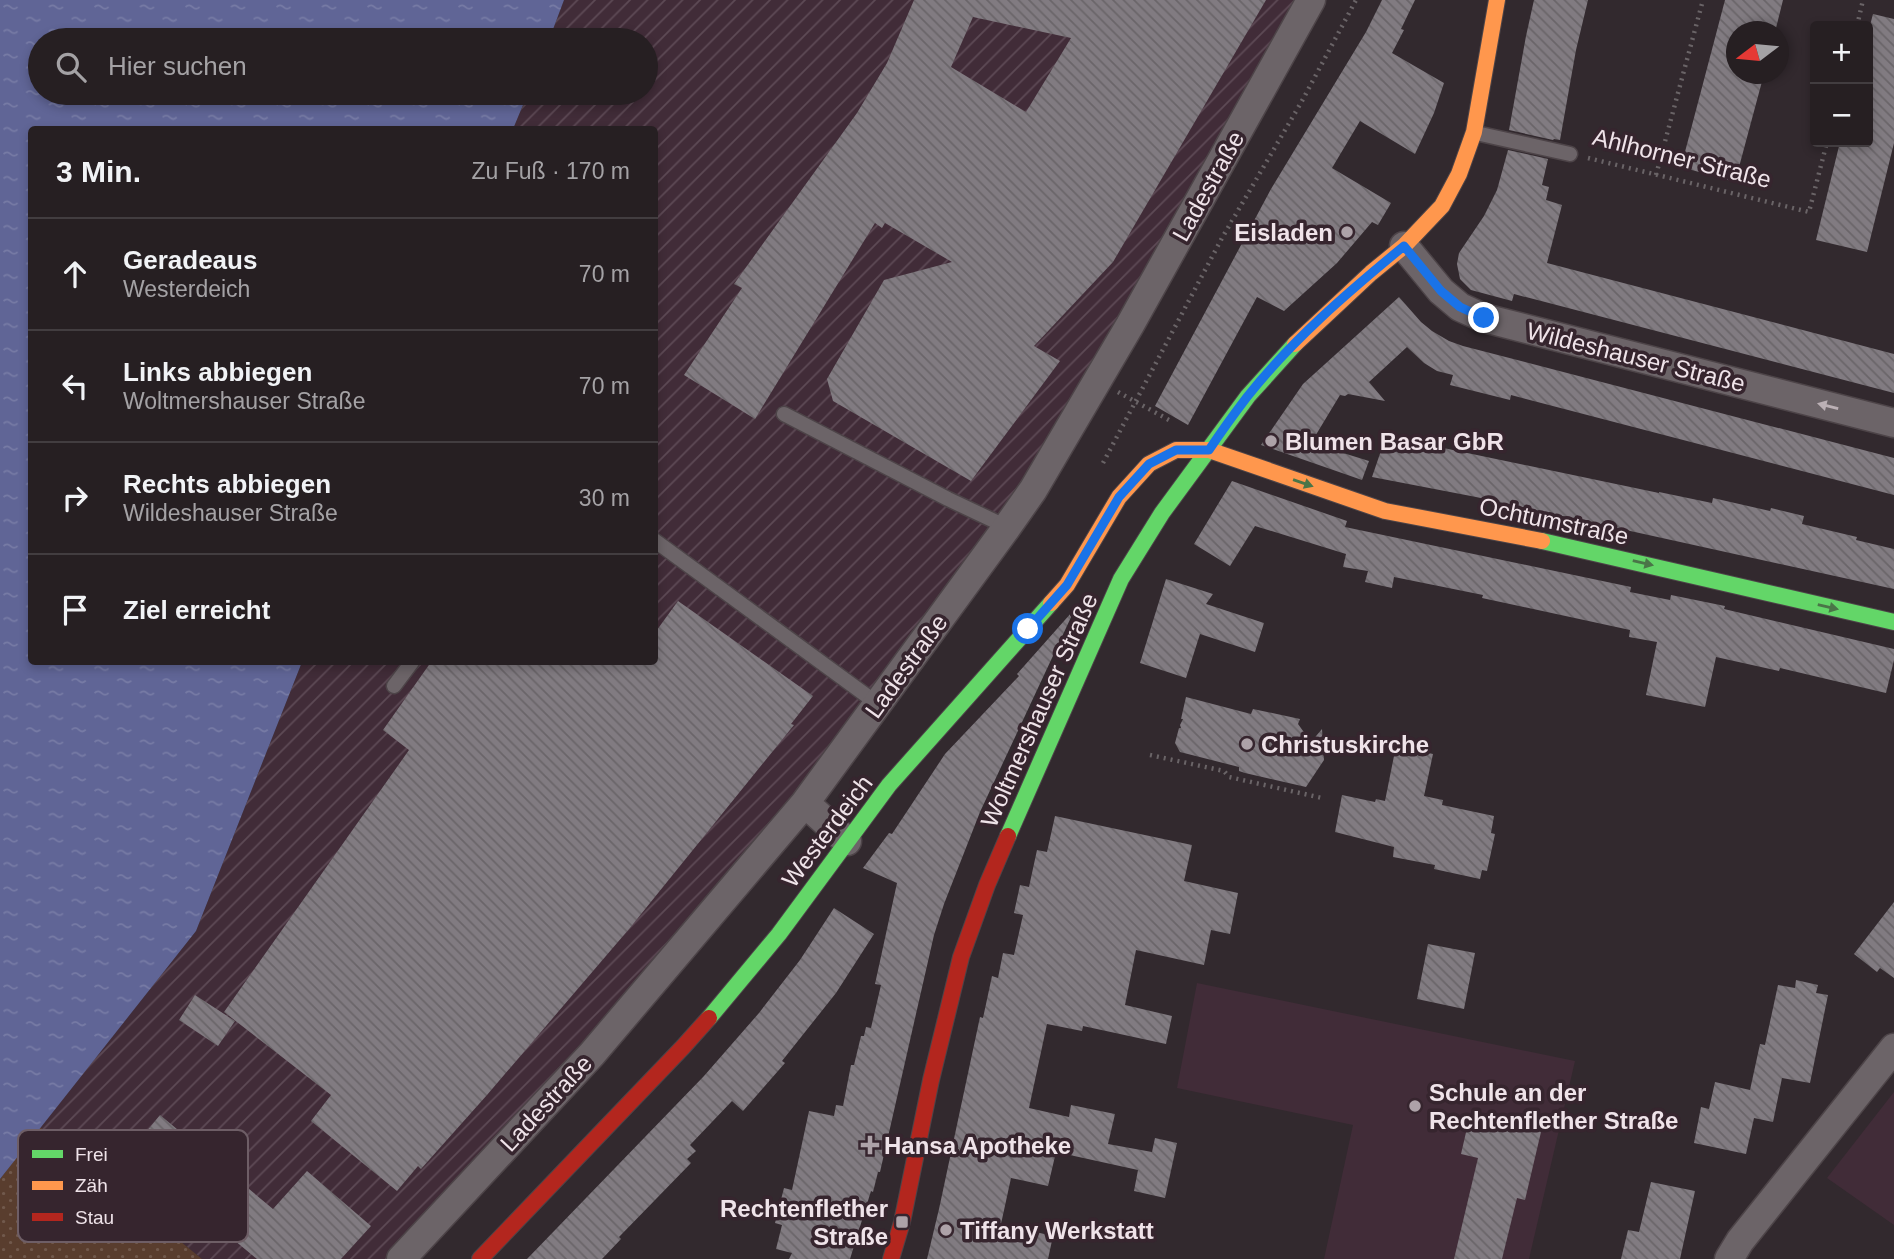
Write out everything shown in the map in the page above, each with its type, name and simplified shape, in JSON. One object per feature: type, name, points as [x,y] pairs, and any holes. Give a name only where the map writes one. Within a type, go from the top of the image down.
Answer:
[{"type":"street","name":"Ladestraße","points":[[401,1259],[592,1054],[805,803],[1007,527],[1033,490],[1130,325],[1311,0]]},
{"type":"street","name":"Woltmershauser Straße","points":[[891,1259],[902,1222],[931,1080],[961,957],[987,885],[1121,579],[1161,513],[1248,396],[1300,338],[1404,246],[1442,206],[1463,163],[1474,132],[1497,0]]},
{"type":"street","name":"Wildeshauser Straße","points":[[1404,246],[1441,291],[1460,307],[1484,318],[1894,423]]},
{"type":"street","name":"Westerdeich","points":[[480,1259],[683,1047],[779,934],[889,785],[1067,585],[1119,497],[1149,464],[1176,450],[1209,450]]},
{"type":"street","name":"Ochtumstraße","points":[[1209,450],[1385,511],[1570,546],[1894,622]]},
{"type":"street","points":[[805,803],[847,841]]},
{"type":"street","points":[[1729,1259],[1740,1241],[1894,1048]]},
{"type":"lane","name":"Ahlhorner Straße","points":[[1474,132],[1570,153]]},
{"type":"lane","points":[[784,414],[1007,527]]},
{"type":"lane","points":[[658,543],[878,704]]},
{"type":"lane","points":[[394,686],[410,665]]},
{"type":"path","points":[[1103,463],[1222,238],[1302,101],[1356,0]]},
{"type":"path","points":[[1656,175],[1703,0]]},
{"type":"path","points":[[1858,21],[1863,0]]},
{"type":"path","name":"Ahlhorner Straße","points":[[1570,153],[1809,212],[1826,147]]},
{"type":"path","points":[[1123,395],[1163,416]]},
{"type":"path","points":[[1150,755],[1224,771],[1229,778],[1322,798]]},
{"type":"shaded area","points":[[564,0],[1307,0],[1040,496],[417,1259],[202,1259],[181,1242],[248,1242],[248,1130],[40,1128],[196,931],[301,665],[658,665],[658,126],[514,126],[523,105],[658,105],[658,28],[554,28]]},
{"type":"shaded area","name":"Schule an der Rechtenflether Straße","points":[[1197,983],[1575,1061],[1529,1259],[1324,1259],[1353,1125],[1177,1088]]},
{"type":"shaded area","points":[[1894,1092],[1894,1225],[1827,1178]]},
{"type":"shaded area","points":[[18,1156],[18,1242],[181,1242],[202,1259],[0,1259],[0,1179]]},
{"type":"water","points":[[0,0],[564,0],[554,28],[28,28],[28,105],[523,105],[514,126],[28,126],[28,665],[301,665],[196,931],[39,1130],[18,1130],[18,1156],[0,1179]]},
{"type":"building","points":[[914,0],[1266,0],[1113,262],[1034,346],[1060,361],[971,481],[833,401],[827,379],[884,280],[952,262],[885,223],[882,228],[875,223],[755,419],[684,375],[742,288],[734,284],[857,113],[887,63]],"holes":[[[973,17],[1071,38],[1026,112],[951,67]]]},
{"type":"building","points":[[1382,0],[1415,0],[1392,53],[1444,83],[1434,113],[1415,154],[1360,121],[1332,168],[1391,203],[1378,225],[1372,222],[1337,263],[1284,311],[1257,297],[1188,425],[1155,406],[1271,189],[1366,32]]},
{"type":"building","points":[[1534,0],[1588,0],[1560,140],[1509,130]]},
{"type":"building","points":[[1725,0],[1783,0],[1778,21],[1726,21],[1726,84],[1761,84],[1735,182],[1681,167]]},
{"type":"building","points":[[1873,14],[1894,19],[1894,143],[1867,252],[1816,240],[1839,147],[1873,147]]},
{"type":"building","points":[[1508,150],[1548,159],[1542,185],[1549,187],[1546,200],[1562,205],[1547,263],[1894,354],[1894,393],[1514,294],[1512,301],[1471,290],[1460,279],[1457,264],[1459,253],[1484,216],[1497,190]]},
{"type":"building","points":[[1399,297],[1432,331],[1463,346],[1894,458],[1894,495],[1511,395],[1510,400],[1450,385],[1453,375],[1437,371],[1407,347],[1369,382],[1385,401],[1340,395],[1311,443],[1369,461],[1362,480],[1261,445],[1303,384]]},
{"type":"building","points":[[1386,436],[1659,493],[1712,503],[1713,498],[1804,516],[1802,524],[1894,549],[1894,589],[1476,497],[1372,477]]},
{"type":"building","points":[[1232,481],[1347,521],[1345,527],[1631,587],[1630,592],[1670,600],[1671,595],[1725,606],[1724,609],[1894,649],[1886,693],[1780,668],[1779,671],[1716,657],[1705,707],[1646,695],[1657,642],[1629,637],[1630,630],[1394,577],[1392,588],[1365,582],[1368,571],[1343,567],[1346,554],[1255,526],[1230,566],[1194,544]]},
{"type":"building","points":[[1166,579],[1213,594],[1206,604],[1264,623],[1255,652],[1200,634],[1186,678],[1140,663]]},
{"type":"building","points":[[678,601],[813,696],[791,724],[794,725],[629,929],[487,1095],[421,1169],[418,1166],[397,1191],[311,1121],[331,1095],[224,1012],[409,750],[383,730],[429,665],[658,665],[658,628]]},
{"type":"building","points":[[1072,612],[980,812],[944,904],[934,935],[880,1172],[873,1192],[871,1191],[850,1259],[789,1259],[792,1253],[776,1249],[782,1225],[775,1223],[784,1188],[792,1190],[809,1111],[834,1116],[836,1105],[843,1106],[851,1065],[854,1065],[861,1036],[864,1036],[866,1027],[871,1028],[881,985],[875,984],[897,883],[863,868],[889,833],[892,834],[945,754],[1019,676],[1017,674]]},
{"type":"building","name":"Christuskirche","points":[[1186,697],[1251,714],[1253,709],[1300,719],[1298,724],[1311,742],[1322,729],[1324,760],[1306,787],[1245,773],[1239,771],[1239,767],[1180,752],[1175,743],[1181,728]]},
{"type":"building","points":[[1396,746],[1433,754],[1424,796],[1443,800],[1442,805],[1494,816],[1491,833],[1495,834],[1487,871],[1482,870],[1480,879],[1434,869],[1435,865],[1393,857],[1394,847],[1335,832],[1342,795],[1375,802],[1376,799],[1385,801]]},
{"type":"building","points":[[1055,816],[1192,845],[1184,881],[1238,893],[1230,934],[1211,930],[1204,965],[1136,950],[1125,1005],[1172,1016],[1166,1044],[1083,1026],[1082,1031],[1047,1024],[1029,1108],[1069,1117],[1071,1105],[1115,1114],[1108,1144],[1152,1152],[1155,1138],[1177,1143],[1165,1198],[1134,1191],[1138,1170],[1056,1152],[1048,1186],[1011,1178],[1001,1224],[1053,1236],[1048,1259],[927,1259],[980,1017],[983,1018],[992,976],[998,978],[1003,953],[1014,955],[1023,915],[1014,913],[1020,885],[1029,887],[1037,850],[1047,852]]},
{"type":"building","points":[[1894,902],[1894,978],[1880,968],[1877,972],[1854,954]]},
{"type":"building","points":[[834,908],[874,934],[836,993],[782,1061],[785,1063],[743,1111],[732,1101],[690,1145],[696,1151],[687,1159],[691,1163],[619,1237],[621,1239],[602,1259],[527,1259],[704,1076],[759,1013],[800,960]]},
{"type":"building","points":[[1428,944],[1475,953],[1464,1009],[1417,999]]},
{"type":"building","points":[[1796,980],[1818,985],[1816,993],[1828,995],[1810,1083],[1782,1078],[1773,1122],[1754,1118],[1746,1154],[1694,1143],[1701,1107],[1709,1109],[1715,1082],[1750,1090],[1760,1044],[1765,1045],[1778,985],[1795,988]]},
{"type":"building","points":[[195,995],[235,1021],[218,1046],[179,1020]]},
{"type":"building","points":[[160,1115],[178,1130],[148,1130]]},
{"type":"building","points":[[1470,1115],[1541,1132],[1525,1200],[1517,1198],[1502,1259],[1454,1259],[1478,1158],[1461,1154]]},
{"type":"building","points":[[307,1171],[371,1226],[341,1259],[257,1259],[236,1242],[248,1242],[248,1188],[273,1209]]},
{"type":"building","points":[[1651,1182],[1695,1191],[1680,1259],[1621,1259],[1628,1230],[1639,1232]]},
{"type":"traffic: fast","points":[[1008,836],[1121,579],[1162,513],[1248,396],[1295,344]]},
{"type":"traffic: fast","points":[[1542,541],[1894,622]]},
{"type":"traffic: fast","points":[[709,1018],[779,934],[889,785],[1051,603]]},
{"type":"traffic: slow","points":[[1295,344],[1404,246],[1442,206],[1459,174],[1474,132],[1497,0]]},
{"type":"traffic: slow","points":[[1051,603],[1067,585],[1119,497],[1149,464],[1176,450],[1209,450],[1385,511],[1542,541]]},
{"type":"traffic: jam","points":[[891,1259],[902,1222],[931,1080],[961,957],[1008,836]]},
{"type":"traffic: jam","points":[[480,1259],[709,1018]]},
{"type":"place","name":"Eisladen","points":[[1347,232]]},
{"type":"place","name":"Blumen Basar GbR","points":[[1271,441]]},
{"type":"place","name":"Christuskirche","points":[[1247,744]]},
{"type":"place","name":"Schule an der Rechtenflether Straße","points":[[1415,1106]]},
{"type":"place","name":"Hansa Apotheke","points":[[870,1145]]},
{"type":"place","name":"Rechtenflether Straße","points":[[902,1222]]},
{"type":"place","name":"Tiffany Werkstatt","points":[[946,1230]]},
{"type":"route","points":[[1028,629],[1067,585],[1119,497],[1149,464],[1176,450],[1209,450],[1248,396],[1300,338],[1404,246],[1441,291],[1460,307],[1484,318]]}]
